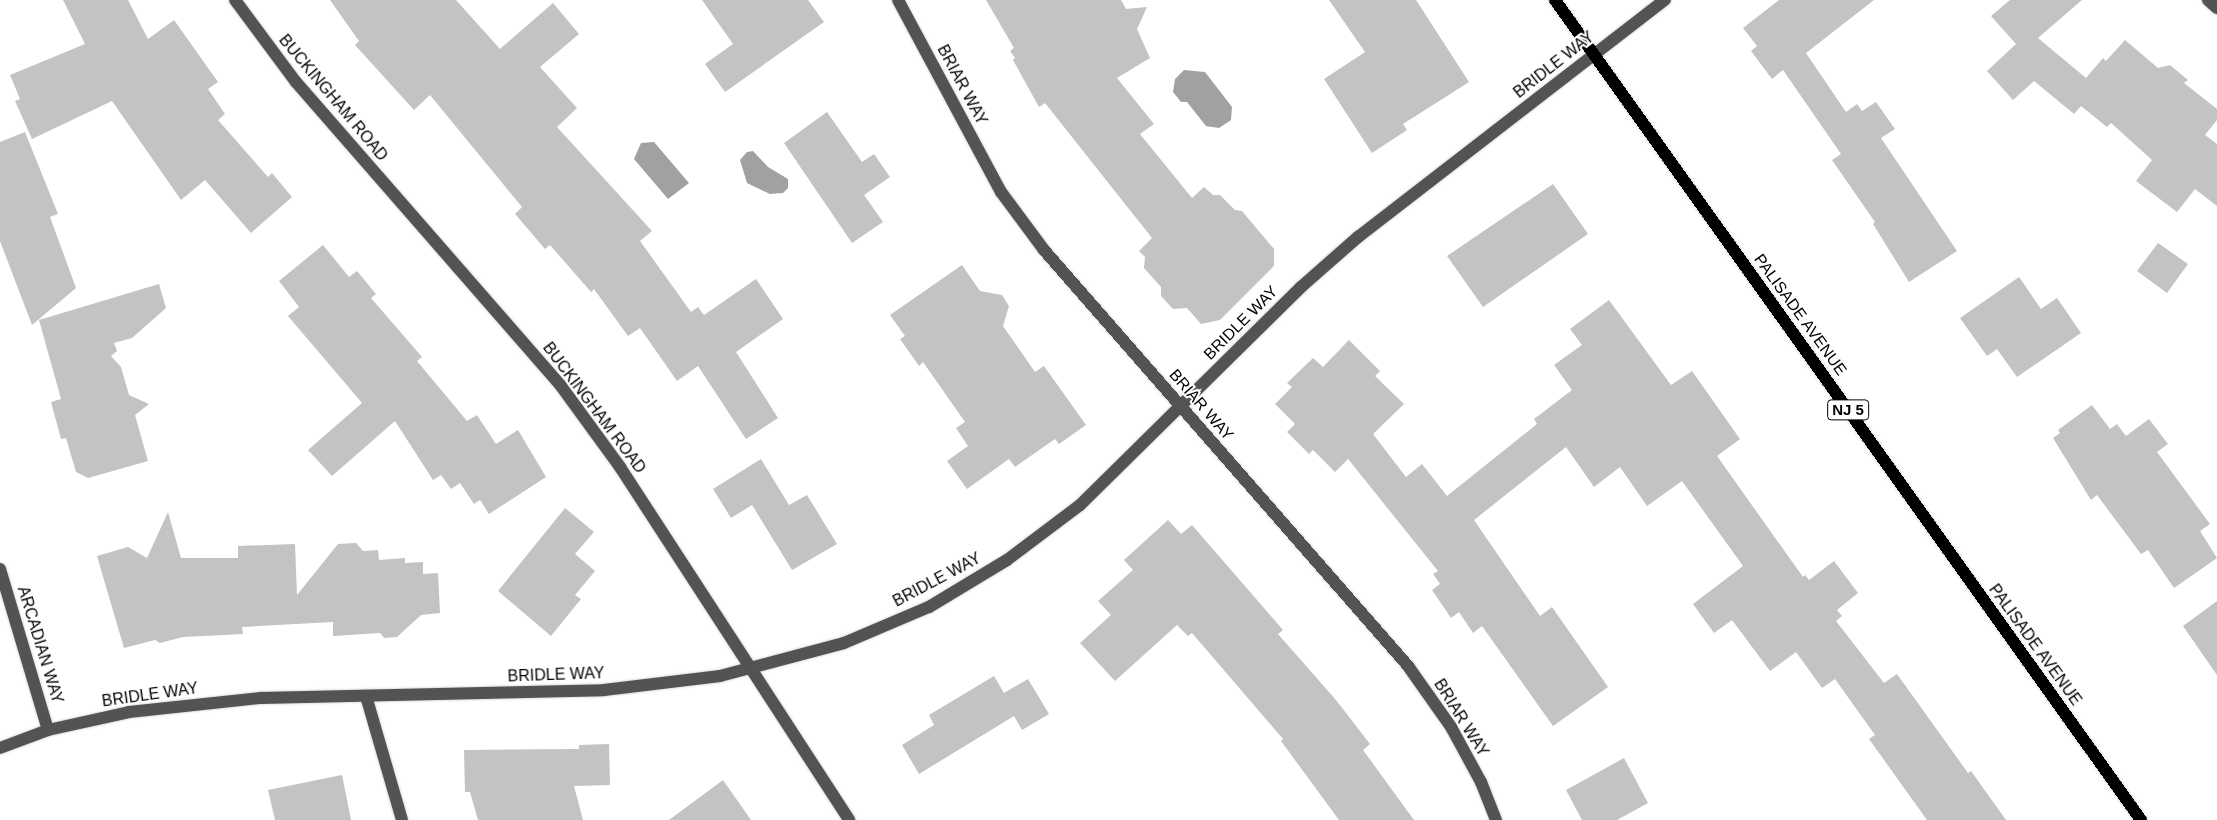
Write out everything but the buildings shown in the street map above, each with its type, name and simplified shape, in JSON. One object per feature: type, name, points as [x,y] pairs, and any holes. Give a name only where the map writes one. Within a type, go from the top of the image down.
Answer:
[{"type":"main road","name":"PALISADE AVENUE","points":[[1555,0],[2140,820]]},
{"type":"street","name":"BUCKINGHAM ROAD","points":[[234,0],[296,82],[561,386],[620,467],[849,820]]},
{"type":"street","name":"BRIAR WAY","points":[[898,0],[1001,192],[1044,250],[1408,666],[1451,727],[1481,782],[1496,820]]},
{"type":"street","name":"BRIDLE WAY","points":[[0,748],[48,730],[129,712],[261,698],[604,690],[751,670],[853,639],[928,607],[1007,560],[1080,505],[1301,287],[1358,237],[1665,0]]},
{"type":"street","points":[[2208,0],[2217,8]]},
{"type":"street","name":"ARCADIAN WAY","points":[[0,569],[48,730]]},
{"type":"street","points":[[366,696],[402,820]]},
{"type":"shaded area","points":[[1184,70],[1205,72],[1232,107],[1231,120],[1219,128],[1206,126],[1187,102],[1181,102],[1173,92],[1175,79]]},
{"type":"shaded area","points":[[654,142],[689,183],[668,199],[634,159],[641,143]]},
{"type":"shaded area","points":[[753,151],[768,167],[788,179],[788,188],[783,193],[770,194],[747,183],[740,160],[747,152]]}]
